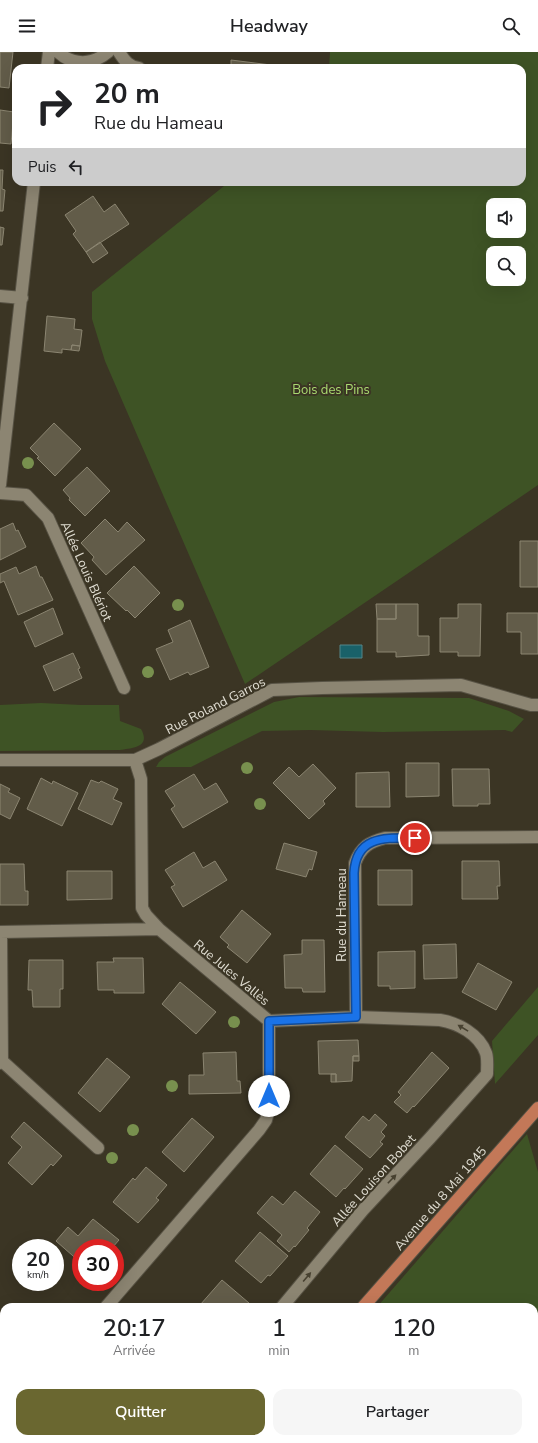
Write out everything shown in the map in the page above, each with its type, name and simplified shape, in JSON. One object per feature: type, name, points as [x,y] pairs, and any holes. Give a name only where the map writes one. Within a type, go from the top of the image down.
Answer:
[{"type":"main road","name":"Avenue du 8 Mai 1945","points":[[367,1303],[538,1108]]},
{"type":"street","points":[[48,64],[49,52]]},
{"type":"street","points":[[58,52],[74,62],[86,63],[98,60],[108,52]]},
{"type":"street","points":[[119,52],[129,64]]},
{"type":"street","points":[[0,485],[34,186]]},
{"type":"street","points":[[0,296],[22,298]]},
{"type":"street","name":"Allée Louis Blériot","points":[[0,493],[26,495],[48,518],[124,688]]},
{"type":"street","name":"Rue Roland Garros","points":[[0,760],[135,760],[272,690],[461,685],[531,705],[538,705]]},
{"type":"street","name":"Rue Jules Vallès","points":[[109,1303],[266,1120],[269,1109],[269,1021],[159,929],[146,915],[142,908],[141,779],[135,760]]},
{"type":"street","name":"Rue du Hameau","points":[[356,1017],[355,868],[357,856],[366,845],[372,841],[384,838],[538,837]]},
{"type":"street","points":[[98,1148],[1,1062],[0,932],[159,929]]},
{"type":"street","points":[[269,1021],[356,1017]]},
{"type":"street","name":"Allée Louison Bobet","points":[[285,1303],[363,1210],[487,1074],[487,1057],[481,1043],[473,1034],[452,1022],[440,1020],[356,1017]]},
{"type":"green space","name":"Bois des Pins","points":[[330,52],[538,52],[538,485],[245,684],[105,361],[92,319],[92,292],[224,186],[526,186],[526,64],[329,64]]},
{"type":"green space","points":[[299,697],[469,698],[509,711],[524,719],[512,732],[505,730],[383,732],[310,730],[262,731],[191,767],[156,767],[165,757],[274,702]]},
{"type":"green space","points":[[41,703],[119,705],[120,721],[141,729],[144,735],[144,740],[139,746],[120,750],[0,751],[0,705]]},
{"type":"green space","points":[[538,987],[538,1035],[495,1084],[492,1041]]},
{"type":"green space","points":[[527,1134],[538,1172],[538,1303],[380,1303]]},
{"type":"water","points":[[340,645],[362,645],[362,658],[340,658]]},
{"type":"building","points":[[0,52],[13,52],[9,88],[0,87]]},
{"type":"building","points":[[231,60],[263,64],[231,64]]},
{"type":"building","points":[[0,110],[12,112],[11,144],[0,143]]},
{"type":"building","points":[[0,170],[3,170],[2,189],[5,190],[3,211],[0,211]]},
{"type":"building","points":[[93,196],[104,212],[115,204],[129,224],[86,252],[73,234],[76,231],[65,215]]},
{"type":"building","points":[[0,227],[4,228],[2,245],[0,245]]},
{"type":"building","points":[[100,242],[108,253],[93,263],[86,252]]},
{"type":"building","points":[[47,316],[75,319],[74,329],[82,330],[80,346],[72,345],[71,350],[62,349],[62,353],[44,351]]},
{"type":"building","points":[[72,345],[80,346],[79,351],[71,350]]},
{"type":"building","points":[[54,423],[81,449],[55,476],[37,458],[39,457],[30,448]]},
{"type":"building","points":[[87,467],[110,491],[85,516],[69,500],[70,498],[63,490]]},
{"type":"building","points":[[105,519],[118,532],[127,522],[145,540],[106,575],[92,560],[94,557],[81,543]]},
{"type":"building","points":[[13,523],[26,547],[0,560],[0,529]]},
{"type":"building","points":[[520,541],[538,541],[538,587],[520,587]]},
{"type":"building","points":[[36,566],[40,577],[42,577],[53,600],[18,615],[4,581],[0,583],[0,574],[16,567],[19,574]]},
{"type":"building","points":[[134,566],[160,593],[135,618],[107,593]]},
{"type":"building","points":[[376,604],[396,604],[396,619],[377,619]]},
{"type":"building","points":[[396,604],[418,604],[418,636],[429,636],[429,655],[396,657],[396,652],[377,652],[377,619],[396,619]]},
{"type":"building","points":[[458,604],[481,604],[480,656],[458,656],[458,652],[440,652],[440,618],[458,618]]},
{"type":"building","points":[[53,608],[63,634],[35,647],[24,622]]},
{"type":"building","points":[[507,613],[538,613],[538,654],[521,654],[521,632],[507,632]]},
{"type":"building","points":[[190,620],[209,667],[190,675],[188,672],[170,680],[156,649],[173,642],[168,630]]},
{"type":"building","points":[[73,653],[80,668],[78,669],[82,678],[54,691],[43,666]]},
{"type":"building","points":[[406,763],[439,763],[439,796],[406,797]]},
{"type":"building","points":[[313,764],[336,788],[323,801],[325,804],[309,819],[273,783],[289,767],[299,777]]},
{"type":"building","points":[[452,769],[489,769],[490,804],[478,804],[478,806],[453,806]]},
{"type":"building","points":[[389,772],[390,807],[356,807],[356,773]]},
{"type":"building","points":[[194,774],[204,790],[216,783],[228,802],[183,828],[171,809],[175,806],[165,791]]},
{"type":"building","points":[[41,778],[52,784],[53,781],[78,793],[62,826],[27,809]]},
{"type":"building","points":[[91,780],[99,783],[101,781],[118,789],[113,799],[122,803],[112,825],[78,809]]},
{"type":"building","points":[[0,784],[10,789],[8,792],[20,798],[10,819],[0,814]]},
{"type":"building","points":[[284,843],[317,852],[312,870],[309,869],[306,877],[276,869]]},
{"type":"building","points":[[194,852],[203,868],[215,861],[227,880],[183,907],[171,887],[175,885],[165,870]]},
{"type":"building","points":[[462,861],[499,861],[500,886],[497,886],[498,899],[462,899]]},
{"type":"building","points":[[0,864],[24,864],[25,891],[28,891],[28,905],[0,905]]},
{"type":"building","points":[[378,870],[412,870],[412,905],[378,905]]},
{"type":"building","points":[[67,871],[112,871],[112,899],[67,900]]},
{"type":"building","points":[[242,910],[271,934],[247,963],[227,947],[229,945],[220,937]]},
{"type":"building","points":[[302,940],[324,940],[325,992],[303,992],[302,988],[285,988],[284,955],[302,954]]},
{"type":"building","points":[[456,944],[457,978],[424,979],[423,945]]},
{"type":"building","points":[[415,951],[415,988],[390,989],[390,986],[378,986],[378,952]]},
{"type":"building","points":[[113,958],[143,958],[144,993],[114,993],[114,990],[98,990],[97,962],[114,962]]},
{"type":"building","points":[[29,960],[63,960],[63,989],[60,989],[60,1007],[33,1007],[32,990],[28,990]]},
{"type":"building","points":[[478,963],[512,982],[496,1010],[462,992]]},
{"type":"building","points":[[180,982],[216,1012],[196,1034],[162,1004]]},
{"type":"building","points":[[358,1040],[359,1056],[353,1056],[352,1081],[336,1082],[336,1074],[319,1074],[318,1041]]},
{"type":"building","points":[[236,1052],[237,1081],[240,1081],[241,1093],[189,1094],[189,1075],[204,1075],[203,1053]]},
{"type":"building","points":[[432,1052],[449,1068],[407,1113],[394,1102],[401,1095],[398,1092]]},
{"type":"building","points":[[353,1056],[359,1056],[359,1061],[353,1061]]},
{"type":"building","points":[[107,1058],[130,1077],[100,1112],[78,1093]]},
{"type":"building","points":[[331,1074],[336,1074],[336,1082],[331,1082]]},
{"type":"building","points":[[375,1114],[387,1125],[381,1132],[385,1136],[380,1142],[383,1144],[370,1158],[345,1137],[363,1116],[369,1121]]},
{"type":"building","points":[[192,1118],[214,1137],[184,1172],[162,1152]]},
{"type":"building","points":[[24,1122],[62,1156],[53,1166],[51,1164],[32,1185],[8,1163],[22,1147],[11,1137]]},
{"type":"building","points":[[335,1145],[363,1169],[336,1197],[310,1174]]},
{"type":"building","points":[[146,1167],[167,1185],[156,1198],[159,1200],[138,1223],[113,1202],[133,1178],[135,1180]]},
{"type":"building","points":[[295,1191],[320,1212],[307,1228],[309,1230],[289,1252],[277,1241],[282,1235],[257,1213],[272,1196],[283,1205]]},
{"type":"building","points":[[93,1219],[118,1239],[72,1239],[72,1255],[64,1248],[64,1239],[58,1239],[68,1227],[78,1236]]},
{"type":"building","points":[[260,1232],[288,1256],[270,1276],[268,1275],[261,1283],[235,1261]]},
{"type":"building","points":[[222,1280],[249,1303],[202,1303]]},
{"type":"route","points":[[269,1096],[269,1021],[356,1017],[354,873],[357,856],[360,851],[372,841],[384,838],[415,838]]}]
